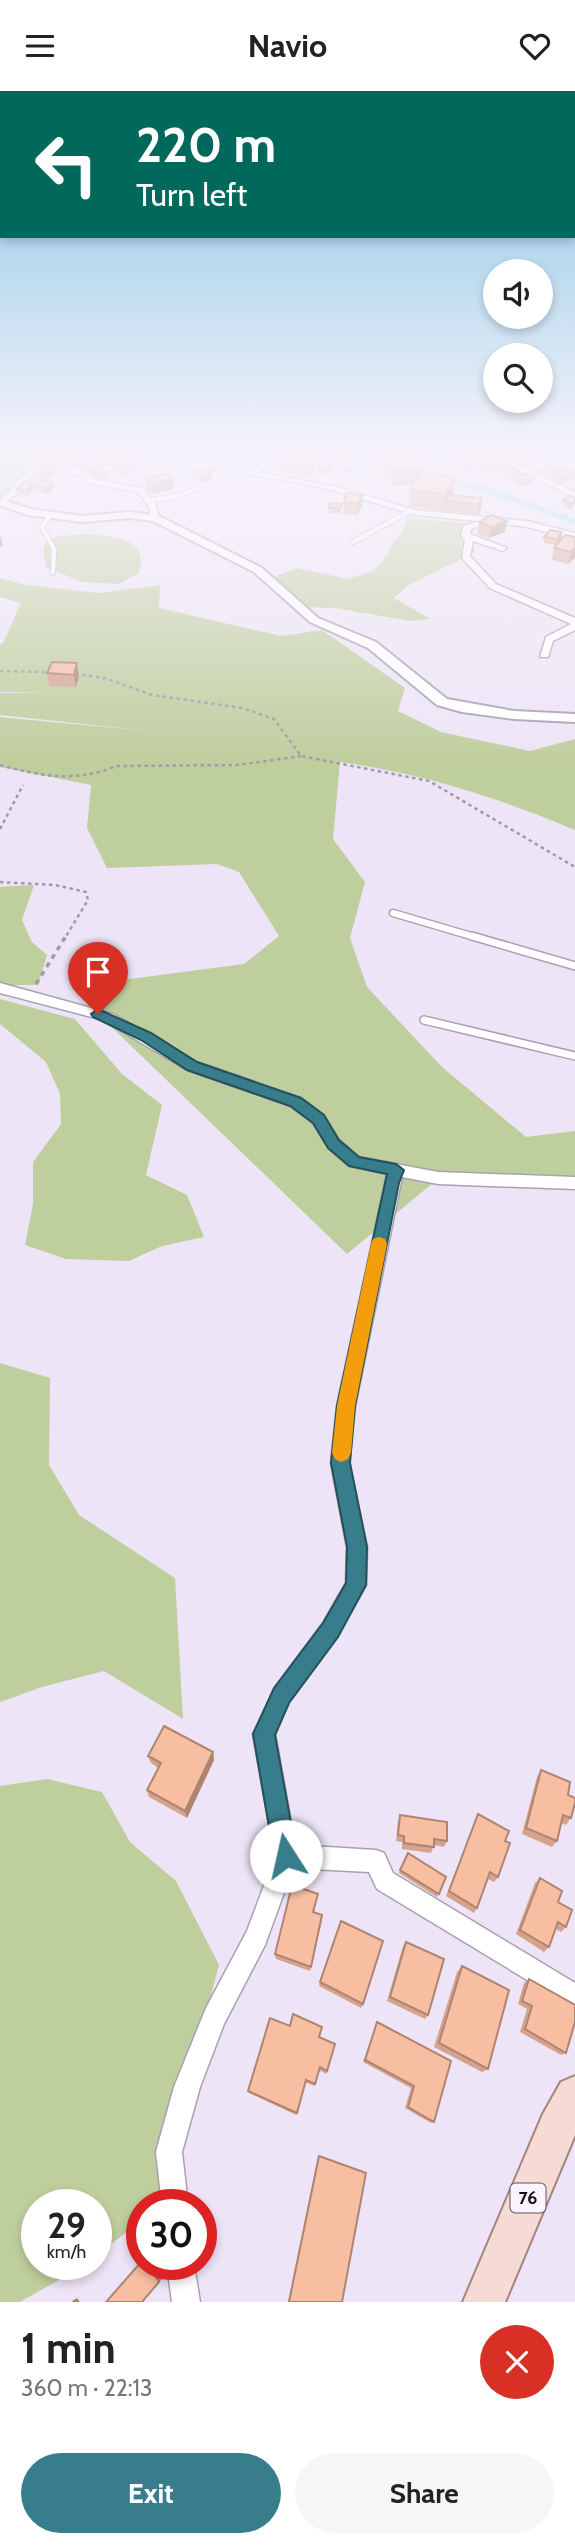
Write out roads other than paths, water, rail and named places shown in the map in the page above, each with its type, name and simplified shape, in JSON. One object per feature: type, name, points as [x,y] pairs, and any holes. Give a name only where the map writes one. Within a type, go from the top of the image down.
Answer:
[{"type":"main road","name":"76","points":[[484,2302],[557,2128],[575,2096]]},
{"type":"street","points":[[237,559],[258,570],[314,620],[372,645],[442,702],[462,708],[501,713],[575,718]]},
{"type":"street","points":[[468,559],[493,586],[575,624]]},
{"type":"street","points":[[544,655],[549,639],[575,624]]},
{"type":"street","points":[[0,988],[108,1017],[192,1066],[296,1102],[318,1119],[334,1144],[355,1162],[439,1178],[575,1183]]},
{"type":"street","points":[[173,2189],[170,2152],[187,2087],[215,2017],[257,1937],[286,1856],[264,1734],[282,1695],[330,1630],[356,1585],[357,1547],[340,1463],[346,1406],[391,1183],[396,1170]]},
{"type":"street","points":[[286,1856],[376,1861],[385,1881],[575,1997]]},
{"type":"street","points":[[183,2280],[186,2302]]},
{"type":"lane","points":[[53,573],[57,559]]},
{"type":"lane","points":[[393,913],[575,966]]},
{"type":"lane","points":[[424,1020],[575,1056]]}]
